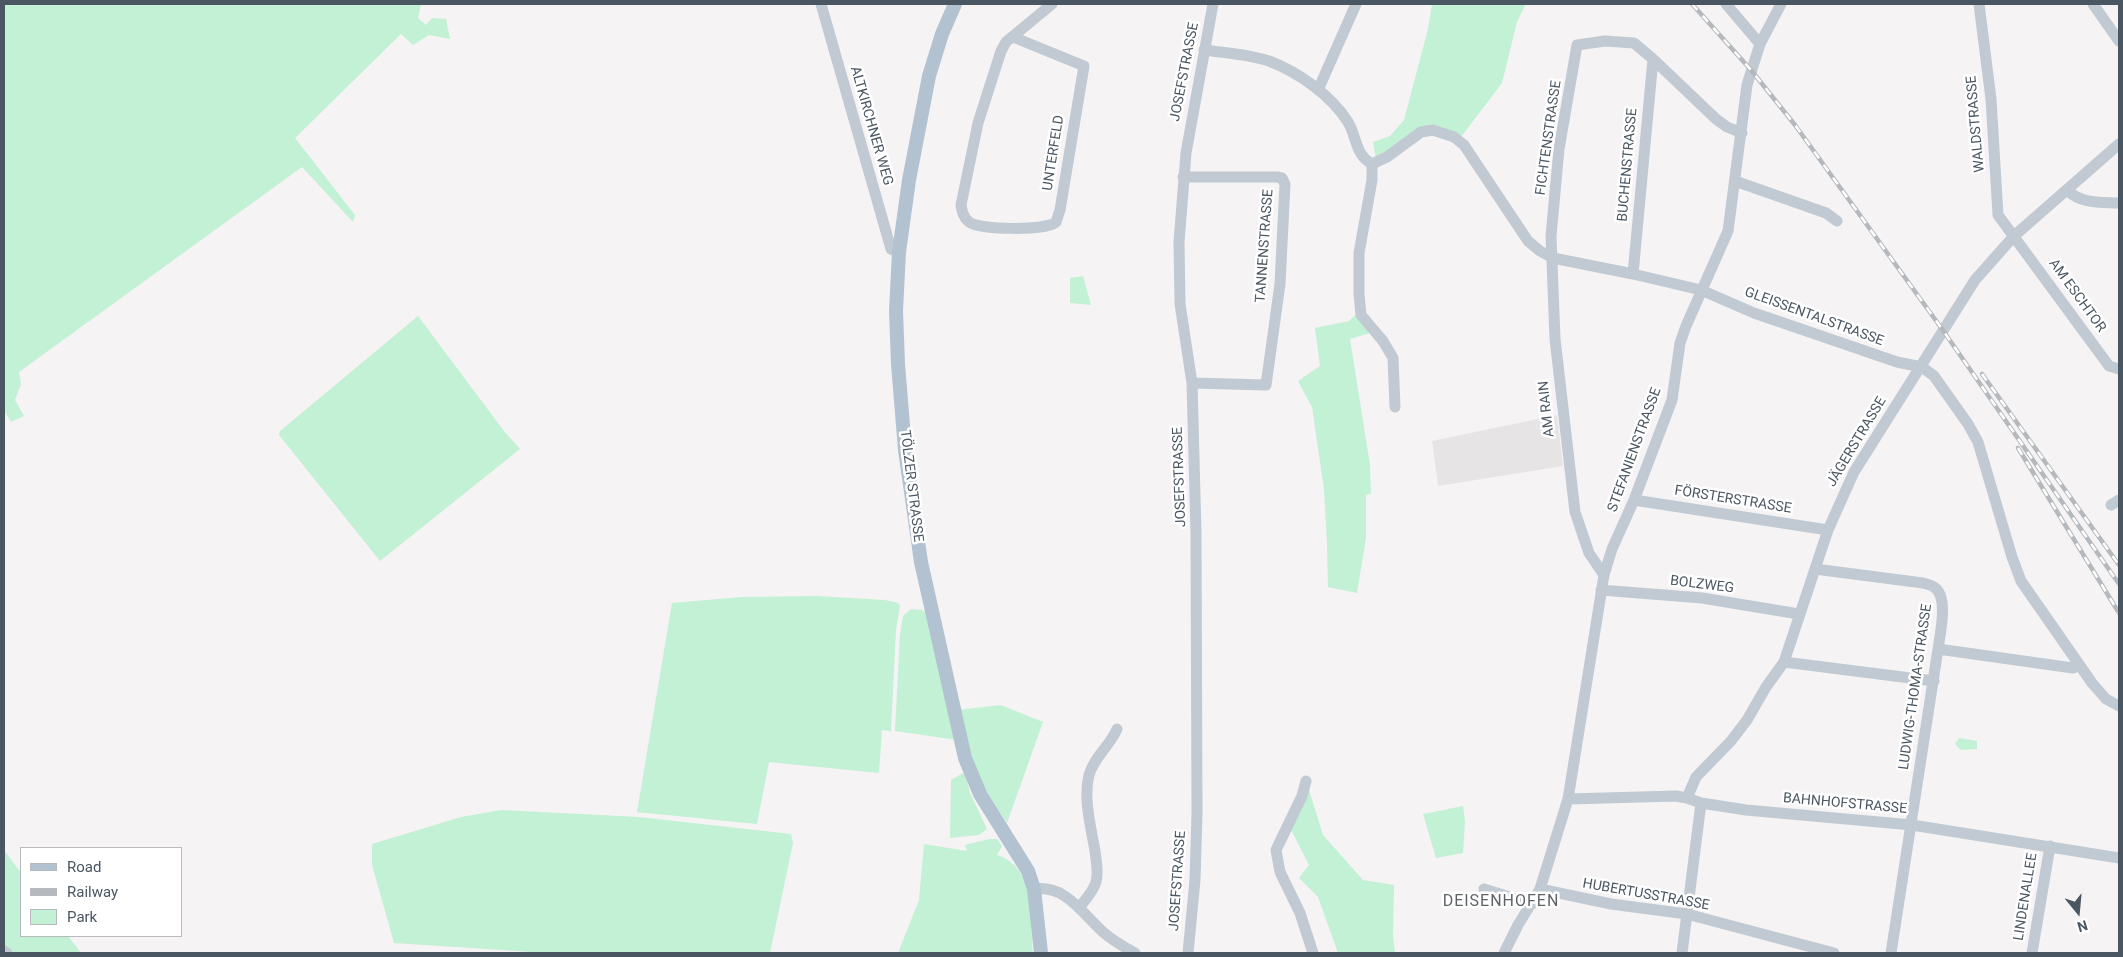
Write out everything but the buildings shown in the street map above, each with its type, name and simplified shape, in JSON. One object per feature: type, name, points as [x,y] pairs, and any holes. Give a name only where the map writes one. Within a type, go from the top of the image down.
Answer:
[{"type":"main road","name":"TÖLZER STRASSE","points":[[955,4],[942,34],[930,76],[909,180],[899,252],[896,311],[904,442],[914,523],[930,605],[965,758],[973,780],[987,806],[1024,863],[1034,889],[1041,953]]},
{"type":"street","name":"ALTKIRCHNER WEG","points":[[821,4],[891,249],[899,252]]},
{"type":"street","points":[[1013,37],[1052,4]]},
{"type":"street","name":"JOSEFSTRASSE","points":[[1188,953],[1195,880],[1198,779],[1196,533],[1192,383],[1180,304],[1179,242],[1183,177],[1192,116],[1213,4]]},
{"type":"street","points":[[1318,90],[1356,4]]},
{"type":"street","points":[[1726,4],[1760,44]]},
{"type":"street","name":"STEFANIENSTRASSE","points":[[1504,953],[1518,925],[1540,889],[1568,799],[1604,575],[1612,549],[1634,500],[1672,400],[1680,343],[1701,290],[1728,231],[1747,85],[1760,44],[1781,4]]},
{"type":"street","name":"WALDSTRASSE","points":[[1979,4],[1991,99],[1998,215],[2014,236]]},
{"type":"street","points":[[2094,4],[2119,42]]},
{"type":"street","name":"UNTERFELD","points":[[1013,37],[1084,66],[1060,210],[1056,222],[1052,226],[1031,228],[976,225],[968,222],[962,214],[960,205],[978,122],[1000,51],[1013,37]]},
{"type":"street","name":"FICHTENSTRASSE","points":[[1553,258],[1551,236],[1559,148],[1572,85],[1577,46],[1605,41],[1634,43],[1653,58]]},
{"type":"street","points":[[1204,50],[1267,61],[1283,67],[1318,90],[1344,116],[1351,126],[1360,154],[1372,164],[1372,180],[1359,253],[1361,315],[1383,341],[1393,358],[1396,408]]},
{"type":"street","points":[[1653,58],[1716,119],[1727,127],[1742,133]]},
{"type":"street","name":"BUCHENSTRASSE","points":[[1633,274],[1653,58]]},
{"type":"street","name":"GLEISSENTALSTRASSE","points":[[1372,164],[1387,157],[1421,132],[1433,130],[1454,137],[1464,145],[1528,240],[1540,251],[1553,258],[1701,290],[1754,313],[1896,362],[1922,367]]},
{"type":"street","name":"JÄGERSTRASSE","points":[[1687,798],[1696,777],[1731,741],[1747,720],[1766,687],[1784,662],[1838,505],[1865,452],[1922,367],[1938,335],[1975,280],[2014,236],[2119,144]]},
{"type":"street","name":"TANNENSTRASSE","points":[[1183,177],[1277,176],[1282,178],[1285,184],[1280,284],[1266,385],[1192,383]]},
{"type":"street","points":[[1735,181],[1826,213],[1837,221]]},
{"type":"street","points":[[2067,190],[2073,197],[2084,201],[2119,203]]},
{"type":"street","points":[[1528,240],[1543,240],[1551,236]]},
{"type":"street","name":"AM ESCHTOR","points":[[2014,236],[2110,366],[2119,369]]},
{"type":"street","name":"AM RAIN","points":[[1553,258],[1555,339],[1575,512],[1589,553],[1604,575]]},
{"type":"street","points":[[1922,367],[1934,376],[1968,424],[1978,442],[2006,539],[2021,581],[2079,665],[2106,699],[2119,706]]},
{"type":"street","name":"FÖRSTERSTRASSE","points":[[1634,500],[1828,530]]},
{"type":"street","points":[[1589,553],[1612,549]]},
{"type":"street","name":"LUDWIG-THOMA-STRASSE","points":[[1815,569],[1923,583],[1935,587],[1942,595],[1943,604],[1934,681],[1892,953]]},
{"type":"street","name":"BOLZWEG","points":[[1601,590],[1702,598],[1799,614]]},
{"type":"street","points":[[1938,649],[2074,668],[2079,665]]},
{"type":"street","points":[[1784,662],[1934,681]]},
{"type":"street","points":[[1079,908],[1089,896],[1096,882],[1097,867],[1087,795],[1089,774],[1094,762],[1113,739],[1117,729]]},
{"type":"street","points":[[1306,781],[1302,796],[1276,850],[1280,872],[1300,913],[1313,953]]},
{"type":"street","name":"BAHNHOFSTRASSE","points":[[1568,799],[1676,796],[1701,803],[1757,811],[1912,825],[2119,858]]},
{"type":"street","points":[[1682,953],[1701,803]]},
{"type":"street","name":"LINDENALLEE","points":[[2032,953],[2050,846]]},
{"type":"street","points":[[1034,889],[1045,888],[1054,890],[1079,908],[1103,933],[1135,953]]},
{"type":"street","points":[[1484,889],[1532,904]]},
{"type":"street","name":"HUBERTUSSTRASSE","points":[[1540,889],[1611,904],[1687,914],[1834,953]]},
{"type":"shaded area","points":[[1557,415],[1563,466],[1438,486],[1432,441]]},
{"type":"green space","points":[[4,4],[421,4],[418,18],[426,25],[432,18],[446,19],[450,39],[429,35],[413,45],[401,34],[295,138],[355,215],[353,222],[302,167],[19,372],[21,384],[15,400],[24,416],[11,422],[4,410]]},
{"type":"green space","points":[[1432,4],[1526,4],[1517,22],[1502,83],[1461,137],[1432,127],[1376,160],[1373,142],[1390,136],[1404,120],[1428,29]]},
{"type":"green space","points":[[1083,276],[1091,305],[1070,303],[1070,278]]},
{"type":"green space","points":[[1355,315],[1370,333],[1350,339],[1370,465],[1371,494],[1366,495],[1366,538],[1357,593],[1328,587],[1324,489],[1312,407],[1298,381],[1320,366],[1315,328],[1349,321]]},
{"type":"green space","points":[[418,316],[504,431],[520,449],[380,561],[279,435],[280,431]]},
{"type":"green space","points":[[817,596],[885,600],[898,603],[900,606],[896,630],[891,731],[882,730],[879,773],[769,762],[757,824],[637,812],[672,603],[742,597]]},
{"type":"green space","points":[[911,609],[922,610],[928,614],[957,740],[895,731],[900,634],[903,616]]},
{"type":"green space","points":[[1001,705],[1043,722],[1007,823],[974,772],[958,710]]},
{"type":"green space","points":[[1959,738],[1977,741],[1977,749],[1961,750],[1955,744]]},
{"type":"green space","points":[[965,772],[970,793],[987,829],[979,835],[950,838],[951,780]]},
{"type":"green space","points":[[1309,790],[1323,835],[1363,880],[1394,885],[1393,936],[1395,953],[1338,953],[1318,897],[1299,878],[1309,865],[1290,828]]},
{"type":"green space","points":[[1463,806],[1465,821],[1463,853],[1436,858],[1423,814]]},
{"type":"green space","points":[[501,810],[639,817],[791,834],[793,843],[770,953],[548,953],[394,943],[372,865],[372,844],[461,817]]},
{"type":"green space","points":[[997,839],[1002,846],[997,855],[1010,862],[1019,871],[1025,883],[1031,910],[1033,953],[898,953],[919,900],[924,844],[967,851],[965,845]]},
{"type":"green space","points":[[4,850],[20,872],[20,937],[69,937],[81,953],[11,953],[4,946]]},
{"type":"railway","points":[[1692,4],[1751,70],[1795,125],[1942,329],[2119,584]]},
{"type":"railway","points":[[1982,374],[2119,565]]},
{"type":"railway","points":[[2018,448],[2119,613]]},
{"type":"district","name":"DEISENHOFEN","points":[[1501,902]]}]
